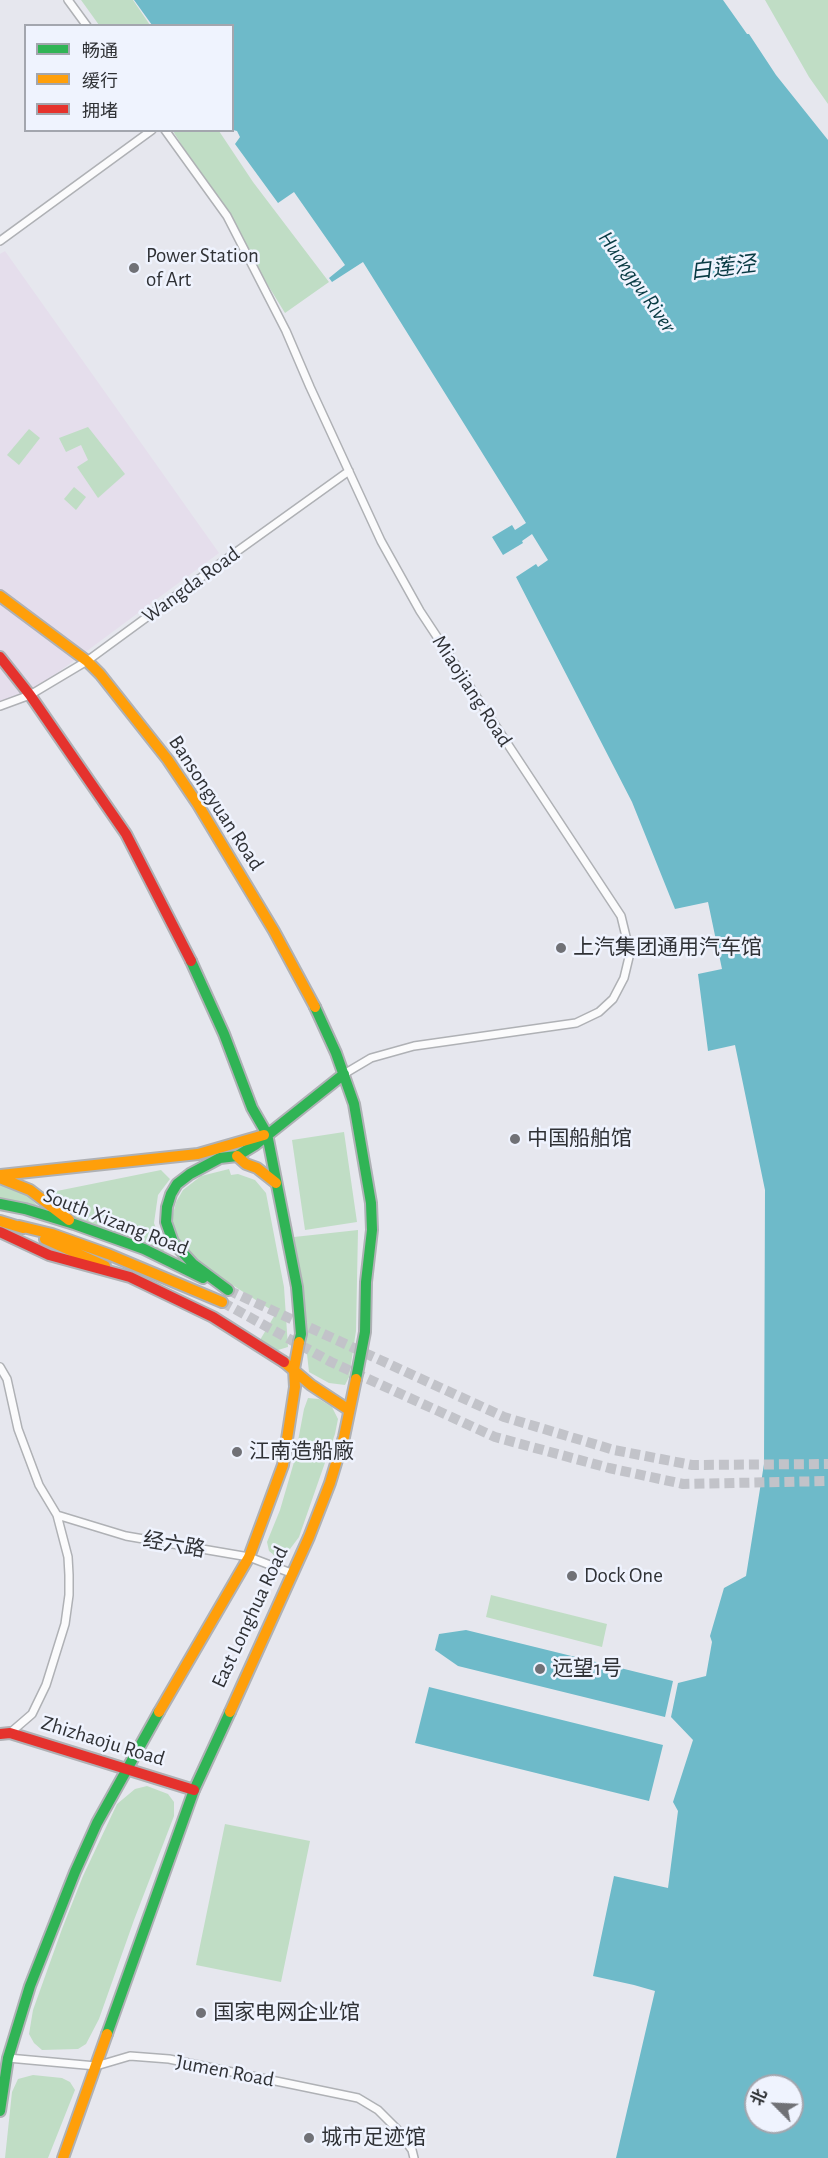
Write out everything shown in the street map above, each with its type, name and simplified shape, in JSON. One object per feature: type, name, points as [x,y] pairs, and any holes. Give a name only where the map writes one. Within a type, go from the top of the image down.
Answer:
[{"type":"main road","name":"Bansongyuan Road","points":[[0,596],[87,661],[122,700],[168,760],[197,803],[274,931],[308,993],[344,1074]]},
{"type":"main road","points":[[0,657],[30,695],[126,834],[187,952],[224,1034],[252,1108],[267,1134]]},
{"type":"main road","name":"South Xizang Road","points":[[0,1204],[74,1224],[144,1249],[228,1290],[192,1264],[173,1242],[166,1222],[167,1207],[177,1184],[190,1174],[220,1158],[237,1156],[255,1145],[344,1074]]},
{"type":"main road","name":"East Longhua Road","points":[[63,2158],[194,1790],[309,1537],[330,1483],[344,1437],[365,1332],[366,1282],[372,1230],[371,1203],[354,1104],[344,1074]]},
{"type":"main road","name":"South Xizang Road","points":[[0,1176],[198,1154],[267,1134]]},
{"type":"main road","name":"East Longhua Road","points":[[0,2111],[8,2058],[30,1986],[75,1872],[97,1823],[127,1768],[249,1557],[283,1466],[296,1388],[294,1369],[300,1334],[297,1287],[267,1134]]},
{"type":"main road","points":[[237,1156],[276,1183]]},
{"type":"main road","points":[[0,1176],[30,1190],[74,1224]]},
{"type":"main road","name":"South Xizang Road","points":[[0,1221],[19,1226],[213,1317],[294,1369],[311,1385],[350,1410]]},
{"type":"main road","points":[[19,1226],[52,1234],[108,1254],[222,1302]]},
{"type":"main road","name":"South Xizang Road","points":[[0,1233],[49,1255],[130,1277]]},
{"type":"main road","name":"Zhizhaoju Road","points":[[5,1734],[127,1768],[194,1790]]},
{"type":"street","points":[[68,0],[86,24]]},
{"type":"street","points":[[0,241],[149,132]]},
{"type":"street","name":"Miaojiang Road","points":[[166,132],[227,216],[286,331],[381,541],[420,611],[621,916],[630,952],[624,978],[614,999],[599,1012],[576,1023],[414,1046],[371,1058],[344,1074]]},
{"type":"street","name":"Wangda Road","points":[[0,706],[30,695],[87,661],[349,471]]},
{"type":"street","points":[[0,1367],[7,1379],[18,1428],[39,1485],[57,1515],[68,1557],[69,1595],[64,1624],[46,1685],[32,1714],[5,1734]]},
{"type":"street","name":"经六路","points":[[57,1515],[126,1536],[249,1557],[291,1573]]},
{"type":"street","name":"Jumen Road","points":[[8,2058],[96,2066],[130,2056],[169,2059],[358,2098],[378,2110],[397,2129],[412,2150],[414,2158]]},
{"type":"shaded area","points":[[5,251],[219,553],[41,685],[0,708],[0,254]]},
{"type":"green space","points":[[81,0],[133,0],[149,24],[98,24]]},
{"type":"green space","points":[[765,0],[828,0],[828,104],[809,77]]},
{"type":"green space","points":[[174,132],[220,132],[253,182],[329,282],[285,313]]},
{"type":"green space","points":[[88,427],[125,474],[98,498],[77,467],[88,460],[81,445],[66,452],[59,438]]},
{"type":"green space","points":[[29,429],[40,438],[19,465],[7,455]]},
{"type":"green space","points":[[74,487],[86,497],[76,510],[64,499]]},
{"type":"green space","points":[[344,1132],[357,1222],[305,1230],[292,1140]]},
{"type":"green space","points":[[229,1169],[231,1175],[238,1174],[255,1180],[266,1193],[284,1287],[288,1347],[278,1350],[260,1340],[276,1313],[181,1249],[174,1235],[172,1218],[176,1202],[183,1190],[201,1176]]},
{"type":"green space","points":[[161,1170],[170,1179],[158,1195],[154,1223],[164,1251],[155,1250],[69,1217],[42,1194]]},
{"type":"green space","points":[[0,1181],[23,1191],[39,1207],[0,1200]]},
{"type":"green space","points":[[358,1230],[356,1331],[349,1377],[345,1385],[329,1383],[309,1372],[294,1237]]},
{"type":"green space","points":[[308,1398],[319,1399],[332,1407],[338,1419],[335,1434],[299,1537],[284,1557],[275,1556],[269,1551],[267,1542],[280,1510],[294,1462]]},
{"type":"green space","points":[[491,1595],[607,1624],[602,1647],[486,1617]]},
{"type":"green space","points":[[147,1786],[168,1794],[174,1802],[174,1816],[99,2019],[86,2044],[78,2049],[42,2050],[29,2034],[33,2010],[83,1876],[117,1804],[135,1789]]},
{"type":"green space","points":[[225,1824],[310,1841],[281,1982],[196,1965]]},
{"type":"green space","points":[[33,2075],[62,2078],[70,2082],[75,2090],[48,2158],[5,2158],[12,2092],[18,2079]]},
{"type":"water","points":[[134,0],[723,0],[776,75],[828,140],[828,2158],[616,2158],[655,1991],[593,1976],[614,1876],[668,1888],[678,1811],[673,1802],[693,1740],[671,1717],[678,1683],[706,1676],[712,1642],[710,1636],[724,1588],[746,1576],[764,1464],[765,1190],[735,1045],[708,1051],[698,974],[722,969],[708,902],[675,909],[632,802],[516,577],[536,564],[538,567],[548,560],[532,534],[522,541],[523,543],[503,555],[492,537],[512,525],[515,530],[526,523],[363,262],[332,282],[329,278],[345,265],[294,192],[278,203],[235,144],[240,137],[234,130],[234,24],[151,24]]},
{"type":"water","name":"远望1号","points":[[466,1630],[673,1681],[665,1717],[458,1666],[435,1650],[439,1634]]},
{"type":"water","points":[[429,1687],[663,1745],[649,1801],[415,1743]]},
{"type":"tunnel","points":[[228,1290],[504,1417],[614,1450],[692,1465],[828,1464]]},
{"type":"tunnel","points":[[222,1302],[331,1362],[495,1437],[609,1468],[683,1484],[828,1481]]},
{"type":"traffic: fast","points":[[191,961],[224,1034],[252,1108],[267,1134],[297,1287],[301,1334],[299,1342]]},
{"type":"traffic: fast","points":[[315,1007],[336,1053],[354,1104],[371,1203],[372,1230],[366,1282],[365,1332],[356,1379]]},
{"type":"traffic: fast","points":[[228,1290],[193,1264],[173,1242],[166,1222],[171,1194],[177,1184],[190,1174],[220,1158],[237,1156],[255,1145],[344,1074]]},
{"type":"traffic: fast","points":[[0,1204],[74,1224],[144,1249],[203,1278]]},
{"type":"traffic: fast","points":[[0,2111],[8,2058],[30,1986],[75,1872],[97,1823],[159,1712]]},
{"type":"traffic: fast","points":[[107,2034],[194,1790],[230,1712]]},
{"type":"traffic: slow","points":[[0,596],[87,661],[100,674],[168,760],[197,803],[274,931],[315,1007]]},
{"type":"traffic: slow","points":[[0,1175],[198,1154],[264,1135]]},
{"type":"traffic: slow","points":[[237,1156],[276,1183]]},
{"type":"traffic: slow","points":[[0,1178],[30,1190],[69,1220]]},
{"type":"traffic: slow","points":[[0,1221],[23,1228]]},
{"type":"traffic: slow","points":[[19,1226],[52,1234],[108,1254],[222,1302]]},
{"type":"traffic: slow","points":[[45,1239],[105,1266]]},
{"type":"traffic: slow","points":[[159,1712],[249,1557],[283,1465],[295,1387],[294,1369],[299,1342]]},
{"type":"traffic: slow","points":[[284,1362],[311,1385],[349,1410]]},
{"type":"traffic: slow","points":[[230,1712],[309,1537],[330,1483],[344,1437],[356,1379]]},
{"type":"traffic: slow","points":[[63,2158],[107,2034]]},
{"type":"traffic: jam","points":[[0,657],[30,695],[126,834],[191,961]]},
{"type":"traffic: jam","points":[[0,1232],[49,1255],[130,1277],[213,1317],[284,1362]]},
{"type":"traffic: jam","points":[[0,1734],[10,1733],[194,1790]]},
{"type":"place","name":"Power Station of Art","points":[[134,268]]},
{"type":"place","name":"上汽集团通用汽车馆","points":[[561,948]]},
{"type":"place","name":"中国船舶馆","points":[[515,1139]]},
{"type":"place","name":"江南造船廠","points":[[237,1452]]},
{"type":"place","name":"Dock One","points":[[572,1576]]},
{"type":"place","name":"远望1号","points":[[540,1669]]},
{"type":"place","name":"国家电网企业馆","points":[[201,2013]]},
{"type":"place","name":"城市足迹馆","points":[[309,2138]]},
{"type":"water label","name":"白莲泾","points":[[723,268]]},
{"type":"water label","name":"Huangpu River","points":[[637,282]]}]
